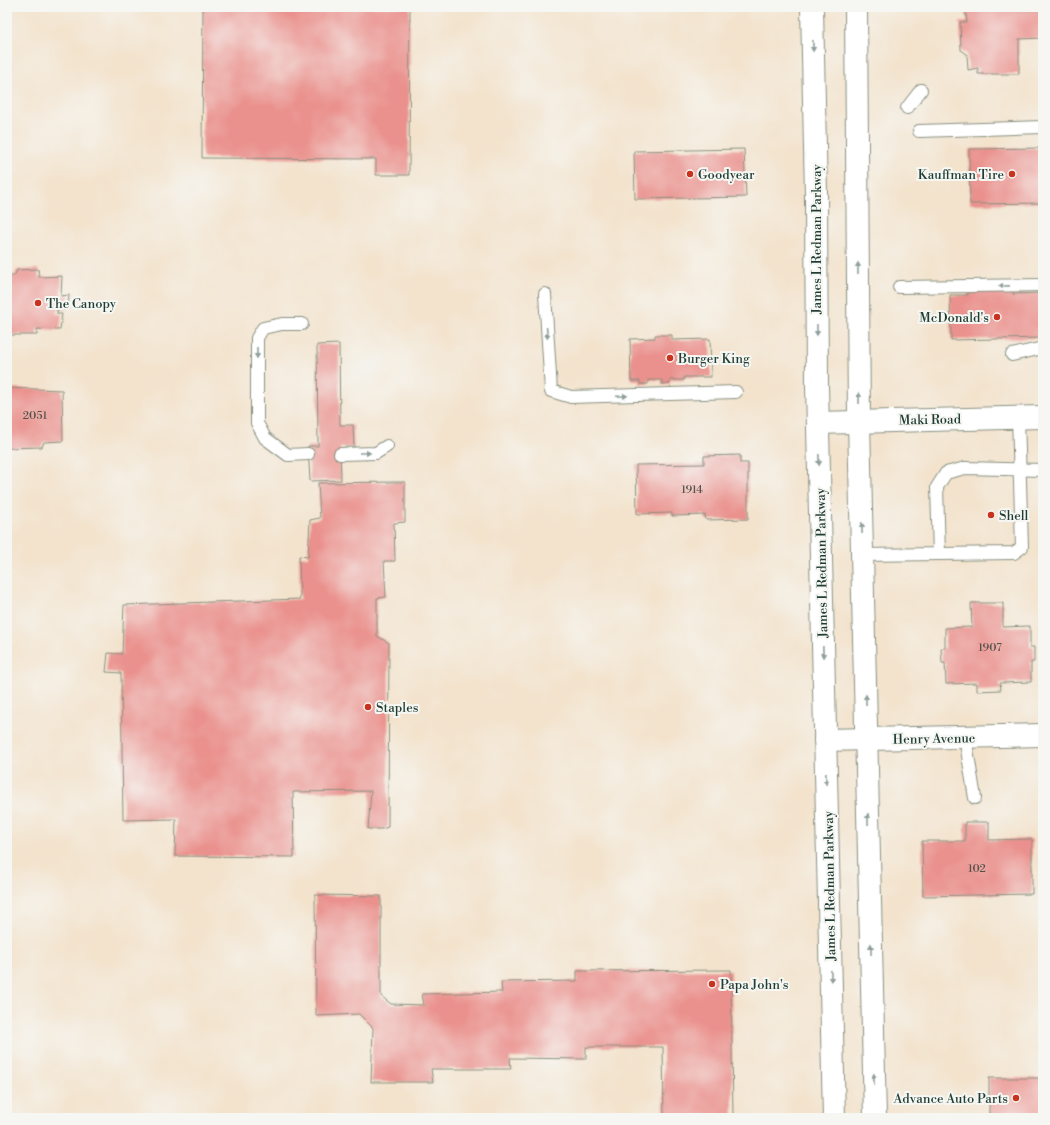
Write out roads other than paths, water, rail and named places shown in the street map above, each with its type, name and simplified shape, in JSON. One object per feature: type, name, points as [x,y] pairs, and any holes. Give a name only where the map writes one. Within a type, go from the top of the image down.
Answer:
[{"type":"main road","name":"James L Redman Parkway","points":[[812,7],[816,196],[818,423],[834,1118]]},
{"type":"main road","points":[[856,7],[859,421],[875,1118]]},
{"type":"main road","name":"Maki Road","points":[[818,423],[1043,417]]},
{"type":"main road","name":"Henry Avenue","points":[[825,740],[1043,735]]},
{"type":"lane","points":[[907,108],[921,90]]},
{"type":"lane","points":[[919,131],[1043,127]]},
{"type":"lane","points":[[899,287],[1043,285]]},
{"type":"lane","points":[[545,294],[551,391],[571,397],[736,392]]},
{"type":"lane","points":[[302,324],[282,324],[263,328],[256,338],[257,423],[265,438],[288,455],[308,454]]},
{"type":"lane","points":[[1012,355],[1043,348]]},
{"type":"lane","points":[[862,555],[1014,553],[1022,546],[1018,418]]},
{"type":"lane","points":[[340,454],[376,453],[387,446]]},
{"type":"lane","points":[[939,554],[937,487],[946,473],[965,468],[1043,470]]},
{"type":"lane","points":[[966,737],[975,798]]},
{"type":"place","name":"Goodyear","points":[[690,174]]},
{"type":"place","name":"Kauffman Tire","points":[[1012,174]]},
{"type":"place","name":"The Canopy","points":[[38,303]]},
{"type":"place","name":"McDonald's","points":[[997,317]]},
{"type":"place","name":"Burger King","points":[[670,358]]},
{"type":"place","name":"Shell","points":[[991,515]]},
{"type":"place","name":"Staples","points":[[368,707]]},
{"type":"place","name":"Papa John's","points":[[712,984]]},
{"type":"place","name":"Advance Auto Parts","points":[[1016,1098]]}]
